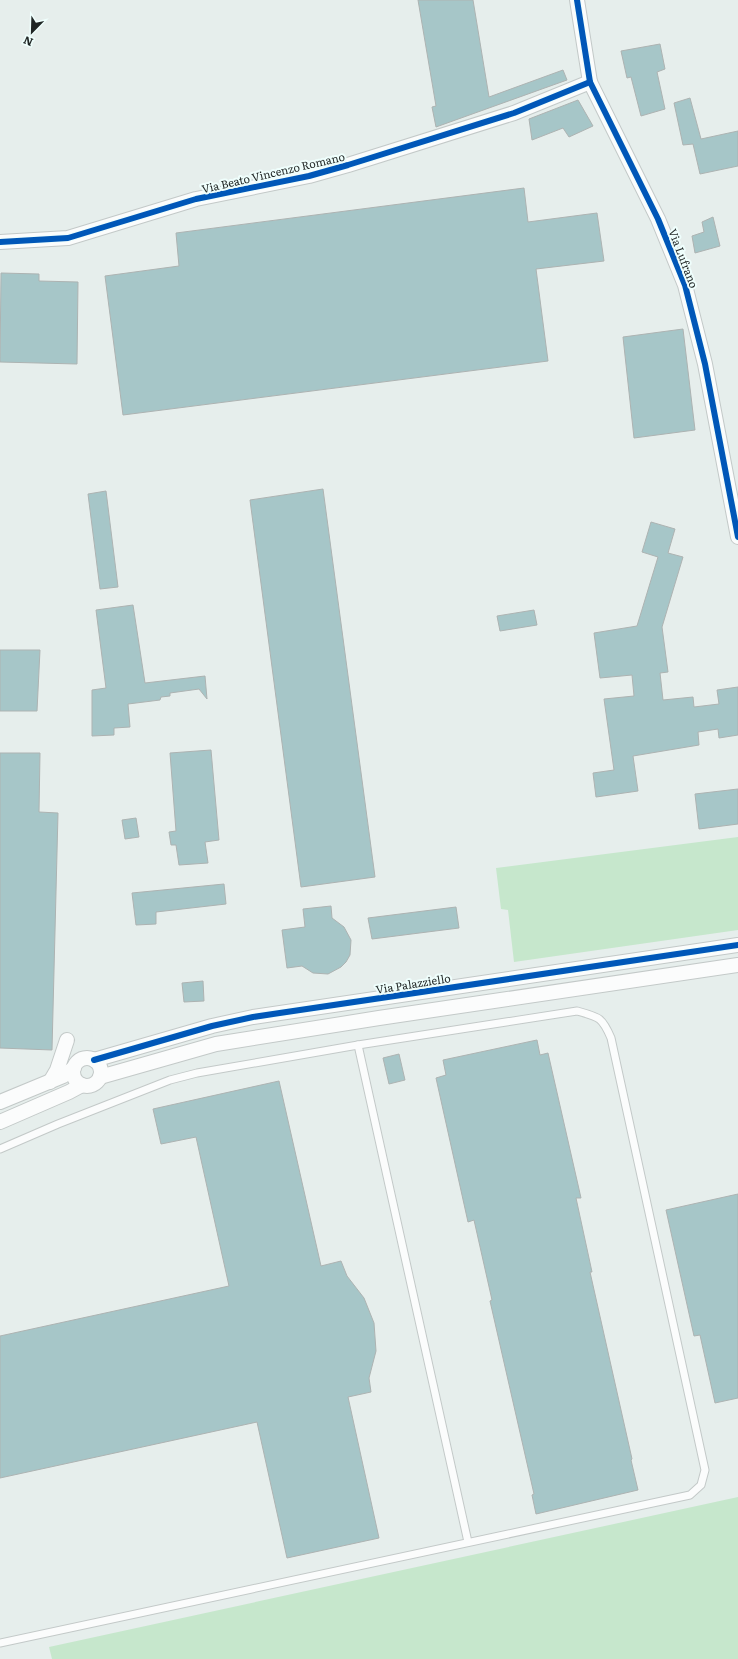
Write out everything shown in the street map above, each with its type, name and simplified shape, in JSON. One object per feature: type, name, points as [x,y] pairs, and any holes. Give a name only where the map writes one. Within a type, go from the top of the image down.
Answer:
[{"type":"street","name":"Via Lufrano","points":[[577,0],[590,82],[658,219],[685,285],[705,364],[738,537]]},
{"type":"street","name":"Via Beato Vincenzo Romano","points":[[0,242],[68,238],[196,199],[316,174],[514,113],[590,82]]},
{"type":"street","name":"Via Palazziello","points":[[0,1102],[63,1076],[83,1062],[252,1016],[738,945]]},
{"type":"street","points":[[100,1077],[216,1044],[738,965]]},
{"type":"street","points":[[50,1082],[57,1070],[67,1040]]},
{"type":"street","points":[[0,1122],[82,1085],[91,1085],[98,1081],[100,1077],[100,1067],[83,1062],[75,1078],[82,1085]]},
{"type":"lane","points":[[0,1150],[58,1124],[170,1080],[197,1073],[358,1045],[577,1012],[594,1016],[604,1022],[611,1038],[705,1470],[701,1485],[690,1495],[0,1643]]},
{"type":"lane","points":[[358,1045],[468,1542]]},
{"type":"green space","points":[[738,837],[738,930],[514,962],[508,910],[501,909],[496,868]]},
{"type":"green space","points":[[738,1497],[738,1659],[52,1659],[49,1647]]},
{"type":"building","points":[[418,0],[473,0],[489,97],[563,70],[567,80],[436,127],[432,107],[436,106]]},
{"type":"building","points":[[660,44],[665,69],[657,72],[665,109],[641,116],[631,77],[627,78],[621,51]]},
{"type":"building","points":[[690,98],[701,139],[738,131],[738,166],[700,174],[693,144],[683,145],[674,103]]},
{"type":"building","points":[[578,100],[593,126],[569,137],[563,128],[532,140],[529,119]]},
{"type":"building","points":[[524,188],[528,222],[597,213],[604,261],[536,269],[548,361],[123,415],[105,276],[179,266],[176,233]]},
{"type":"building","points":[[713,217],[720,246],[695,253],[692,236],[704,232],[702,222]]},
{"type":"building","points":[[1,273],[39,274],[39,281],[78,282],[77,364],[0,362]]},
{"type":"building","points":[[683,329],[695,430],[634,438],[623,337]]},
{"type":"building","points":[[323,489],[375,877],[301,887],[250,500]]},
{"type":"building","points":[[106,491],[118,587],[100,589],[88,494]]},
{"type":"building","points":[[651,522],[675,529],[668,553],[683,557],[662,627],[668,672],[660,673],[663,700],[693,697],[694,707],[719,704],[717,690],[738,687],[738,735],[719,738],[718,729],[698,732],[699,745],[633,756],[638,791],[596,797],[593,773],[614,770],[604,699],[634,696],[632,675],[600,678],[594,633],[637,626],[658,557],[642,552]]},
{"type":"building","points":[[133,605],[145,683],[205,676],[207,699],[199,689],[170,693],[170,696],[161,697],[160,700],[128,704],[130,727],[114,728],[114,735],[92,736],[92,690],[106,688],[96,610]]},
{"type":"building","points":[[534,610],[537,625],[500,631],[497,616]]},
{"type":"building","points":[[0,650],[40,650],[37,711],[0,711]]},
{"type":"building","points":[[211,750],[219,840],[205,842],[208,863],[179,865],[176,845],[171,845],[169,832],[176,831],[170,753]]},
{"type":"building","points":[[0,753],[40,753],[39,812],[58,813],[52,1050],[0,1048]]},
{"type":"building","points":[[738,789],[738,824],[699,829],[695,794]]},
{"type":"building","points":[[136,818],[139,837],[125,839],[122,820]]},
{"type":"building","points":[[224,884],[226,904],[156,912],[156,924],[136,925],[132,893]]},
{"type":"building","points":[[331,906],[332,918],[344,927],[351,940],[350,955],[346,962],[341,967],[328,974],[313,973],[302,966],[287,968],[282,930],[305,927],[303,909]]},
{"type":"building","points":[[456,907],[459,928],[372,939],[368,918]]},
{"type":"building","points":[[203,981],[204,1001],[184,1002],[182,983]]},
{"type":"building","points":[[537,1040],[540,1055],[548,1053],[581,1198],[576,1198],[592,1272],[590,1272],[638,1490],[536,1514],[532,1495],[534,1494],[490,1301],[492,1300],[474,1220],[468,1222],[436,1078],[446,1075],[443,1060]]},
{"type":"building","points":[[399,1054],[405,1080],[389,1084],[383,1058]]},
{"type":"building","points":[[279,1081],[321,1266],[341,1261],[347,1276],[364,1298],[374,1323],[376,1351],[369,1378],[371,1392],[348,1397],[379,1538],[287,1558],[257,1422],[0,1478],[0,1336],[229,1286],[196,1137],[161,1144],[153,1109]]},
{"type":"building","points":[[738,1194],[738,1398],[715,1403],[700,1335],[694,1336],[666,1210]]},
{"type":"cycle path","points":[[577,0],[590,82],[658,219],[685,285],[705,364],[738,537]]},
{"type":"cycle path","points":[[0,242],[68,238],[196,199],[309,176],[514,113],[590,82]]},
{"type":"cycle path","points":[[94,1060],[212,1026],[253,1017],[738,945]]}]
